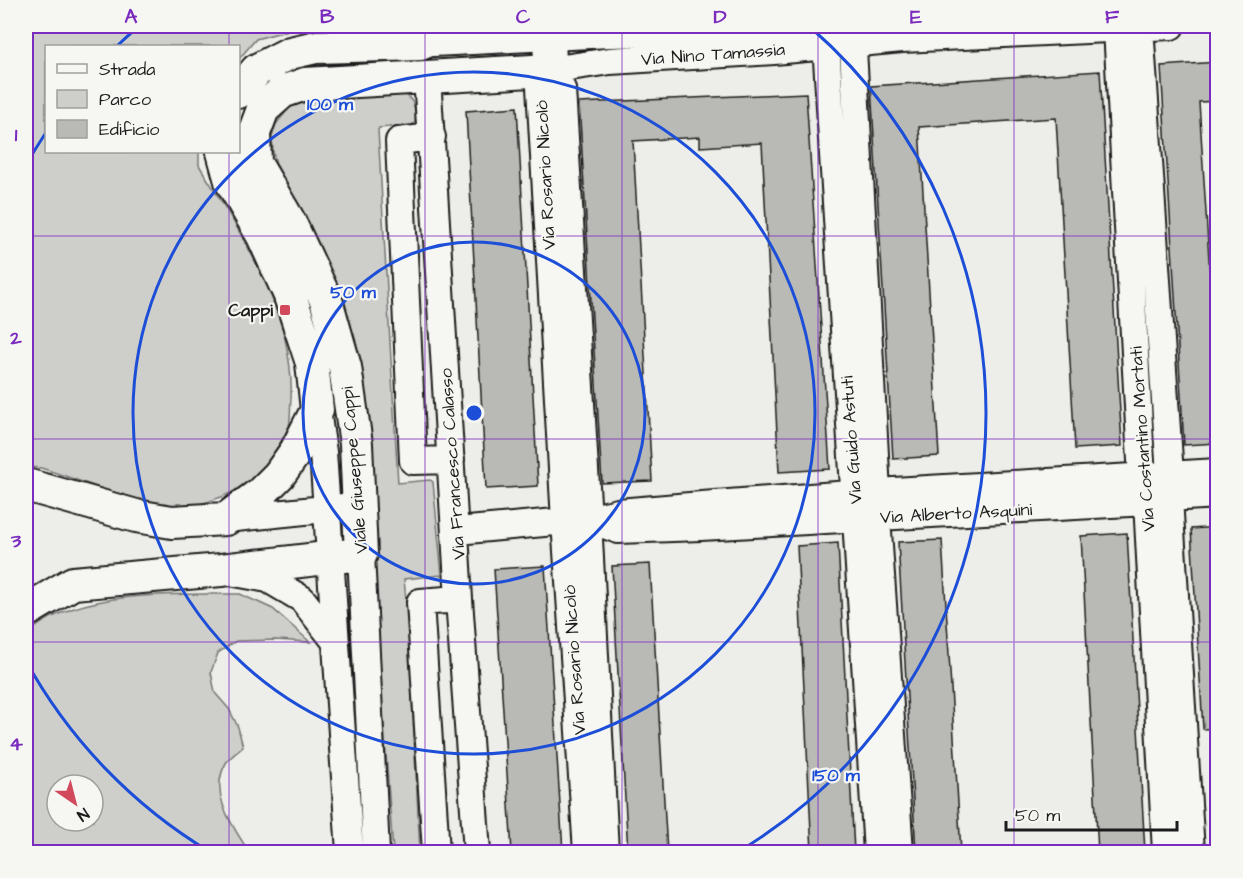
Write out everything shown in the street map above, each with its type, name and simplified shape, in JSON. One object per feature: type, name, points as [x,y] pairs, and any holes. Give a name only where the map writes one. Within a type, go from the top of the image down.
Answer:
[{"type":"street","points":[[420,44],[463,26]]},
{"type":"street","name":"Via Nino Tamassia","points":[[852,37],[883,26]]},
{"type":"street","name":"Via Nino Tamassia","points":[[825,37],[550,70],[428,75],[305,84],[251,100],[256,70],[290,53],[316,47],[420,44],[549,32],[852,37],[902,39],[1171,26]]},
{"type":"street","name":"Via Costantino Mortati","points":[[1129,27],[1157,488],[1191,852]]},
{"type":"street","points":[[549,32],[550,70]]},
{"type":"street","name":"Via Guido Astuti","points":[[825,37],[866,505],[900,852]]},
{"type":"street","name":"Via Guido Astuti","points":[[852,37],[877,852]]},
{"type":"street","name":"Via Rosario Nicolò","points":[[550,70],[562,89],[587,852]]},
{"type":"street","name":"Via Francesco Calasso","points":[[428,75],[457,531],[459,599],[477,852]]},
{"type":"street","name":"Viale Giuseppe Cappi","points":[[251,100],[255,163],[289,221],[326,300],[345,367],[356,444],[376,852]]},
{"type":"street","points":[[432,137],[399,141],[412,461],[451,460]]},
{"type":"street","name":"Viale Giuseppe Cappi","points":[[223,153],[231,181],[263,236],[289,293],[312,363],[323,452],[350,852]]},
{"type":"street","points":[[226,519],[261,493],[279,475],[296,451],[317,410]]},
{"type":"street","name":"Via Alberto Asquini","points":[[1157,488],[1218,472]]},
{"type":"street","points":[[26,485],[171,522],[359,506]]},
{"type":"street","name":"Via Costantino Mortati","points":[[1157,488],[1166,852]]},
{"type":"street","name":"Via Alberto Asquini","points":[[457,531],[576,520],[618,512],[866,505],[1157,488],[1218,495]]},
{"type":"street","name":"Via Rosario Nicolò","points":[[576,520],[605,852]]},
{"type":"street","points":[[26,611],[73,583],[221,570],[361,554]]},
{"type":"street","points":[[221,570],[268,579],[302,599],[335,641]]},
{"type":"street","points":[[436,852],[420,602],[459,599]]},
{"type":"green space","points":[[26,26],[304,26],[256,39],[240,58],[240,45],[45,45],[45,153],[199,153],[199,165],[248,248],[275,306],[290,367],[291,399],[289,426],[265,465],[247,483],[211,501],[185,506],[158,506],[41,468],[26,467]]},
{"type":"green space","points":[[400,91],[413,104],[415,122],[412,125],[379,128],[378,130],[398,483],[430,480],[433,482],[442,575],[404,579],[420,852],[393,852],[361,406],[332,278],[318,244],[276,164],[272,137],[276,124],[290,107],[309,99]]},
{"type":"green space","points":[[240,594],[273,609],[310,642],[236,641],[218,653],[211,672],[215,693],[229,709],[238,727],[243,747],[226,763],[221,775],[221,798],[230,821],[249,852],[26,852],[26,635],[47,620],[71,609],[127,597]]},
{"type":"building","points":[[1218,62],[1218,101],[1199,102],[1218,402],[1218,443],[1184,445],[1161,66]]},
{"type":"building","points":[[1100,71],[1122,446],[1075,449],[1056,118],[919,127],[939,456],[893,459],[871,86]]},
{"type":"building","points":[[806,93],[830,469],[779,472],[762,143],[700,147],[700,137],[633,141],[652,481],[602,483],[579,103]]},
{"type":"building","points":[[517,107],[538,486],[486,489],[466,111]]},
{"type":"building","points":[[1218,527],[1218,728],[1203,729],[1191,529]]},
{"type":"building","points":[[1127,533],[1145,852],[1098,852],[1081,536]]},
{"type":"building","points":[[942,540],[961,852],[916,852],[898,542]]},
{"type":"building","points":[[838,543],[854,852],[812,852],[797,546]]},
{"type":"building","points":[[650,564],[667,852],[628,852],[612,566]]},
{"type":"building","points":[[545,566],[563,852],[512,852],[494,569]]},
{"type":"place","name":"Cappi","points":[[285,310]]}]
